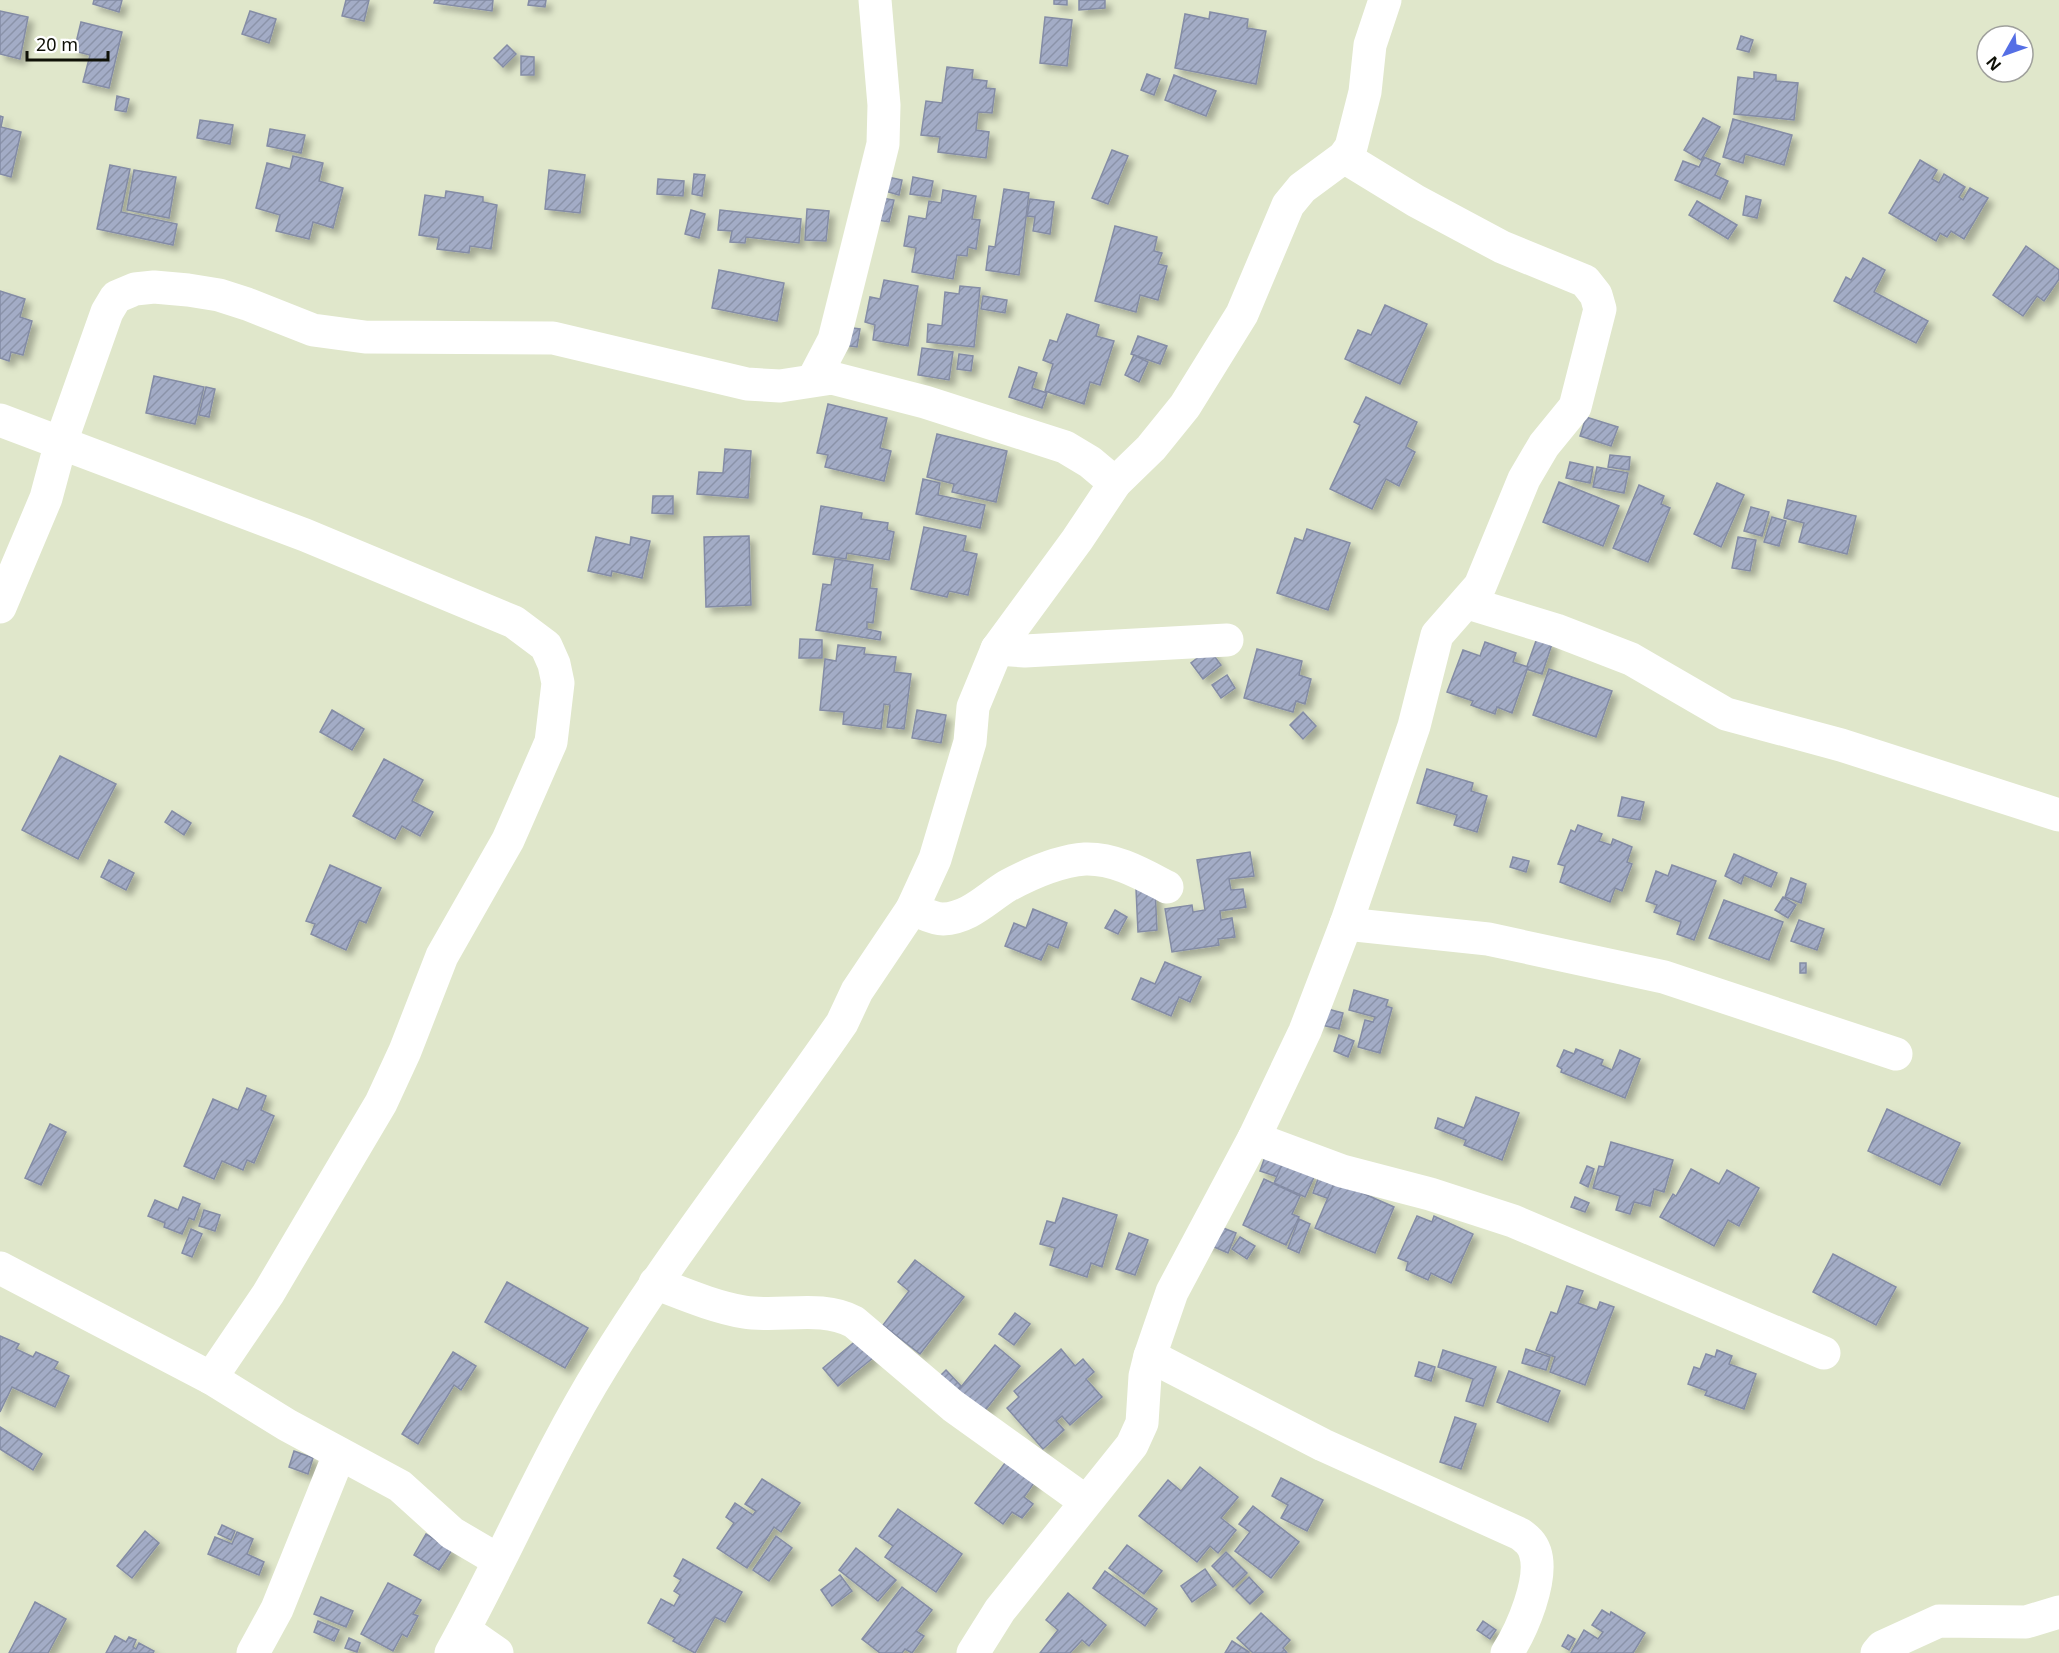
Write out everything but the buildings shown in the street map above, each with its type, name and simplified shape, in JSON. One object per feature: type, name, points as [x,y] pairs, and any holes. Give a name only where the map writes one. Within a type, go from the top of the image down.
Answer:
[{"type":"street","points":[[813,380],[834,340],[883,144],[884,105],[875,0]]},
{"type":"street","points":[[497,1653],[458,1641],[498,1560],[602,1366],[655,1283],[831,1040],[857,991],[912,909],[935,859],[970,742],[973,707],[997,649],[1077,540],[1115,483],[1151,448],[1185,406],[1242,314],[1287,205],[1302,188],[1344,157],[1356,136],[1365,92],[1370,45],[1385,0]]},
{"type":"street","points":[[973,1653],[1000,1610],[1085,1501],[1122,1460],[1142,1423],[1145,1376],[1172,1292],[1254,1138],[1305,1031],[1346,924],[1414,726],[1437,635],[1448,620],[1468,603],[1488,572],[1524,479],[1544,445],[1575,407],[1600,309],[1596,295],[1585,281],[1502,247],[1416,201],[1344,157]]},
{"type":"street","points":[[0,607],[46,498],[62,442],[84,383],[96,338],[116,297],[135,289],[154,287],[219,295],[313,330],[365,336],[553,338],[747,384],[780,386],[832,378],[1024,433],[1076,452],[1115,483]]},
{"type":"street","points":[[0,420],[305,535],[514,622],[546,646],[558,682],[551,742],[508,840],[442,956],[405,1051],[381,1103],[268,1294],[211,1378]]},
{"type":"street","points":[[1468,603],[1556,630],[1631,659],[1726,714],[1841,745],[2059,815]]},
{"type":"street","points":[[997,649],[1025,651],[1227,640]]},
{"type":"street","points":[[912,909],[940,919],[956,917],[974,909],[1031,874],[1054,865],[1086,859],[1115,863],[1167,887]]},
{"type":"street","points":[[1346,924],[1488,939],[1664,977],[1896,1054]]},
{"type":"street","points":[[1254,1138],[1342,1171],[1430,1194],[1513,1221],[1824,1353]]},
{"type":"street","points":[[0,1268],[211,1378],[339,1455],[399,1486],[452,1533],[498,1560]]},
{"type":"street","points":[[655,1283],[744,1312],[780,1315],[825,1312],[841,1314],[854,1322],[953,1406],[1085,1501]]},
{"type":"street","points":[[1150,1356],[1323,1445],[1520,1534],[1531,1544],[1536,1554],[1536,1582],[1515,1641],[1507,1653]]},
{"type":"street","points":[[253,1653],[277,1609],[339,1455]]},
{"type":"street","points":[[1881,1651],[1940,1621],[2026,1622],[2059,1612]]}]
